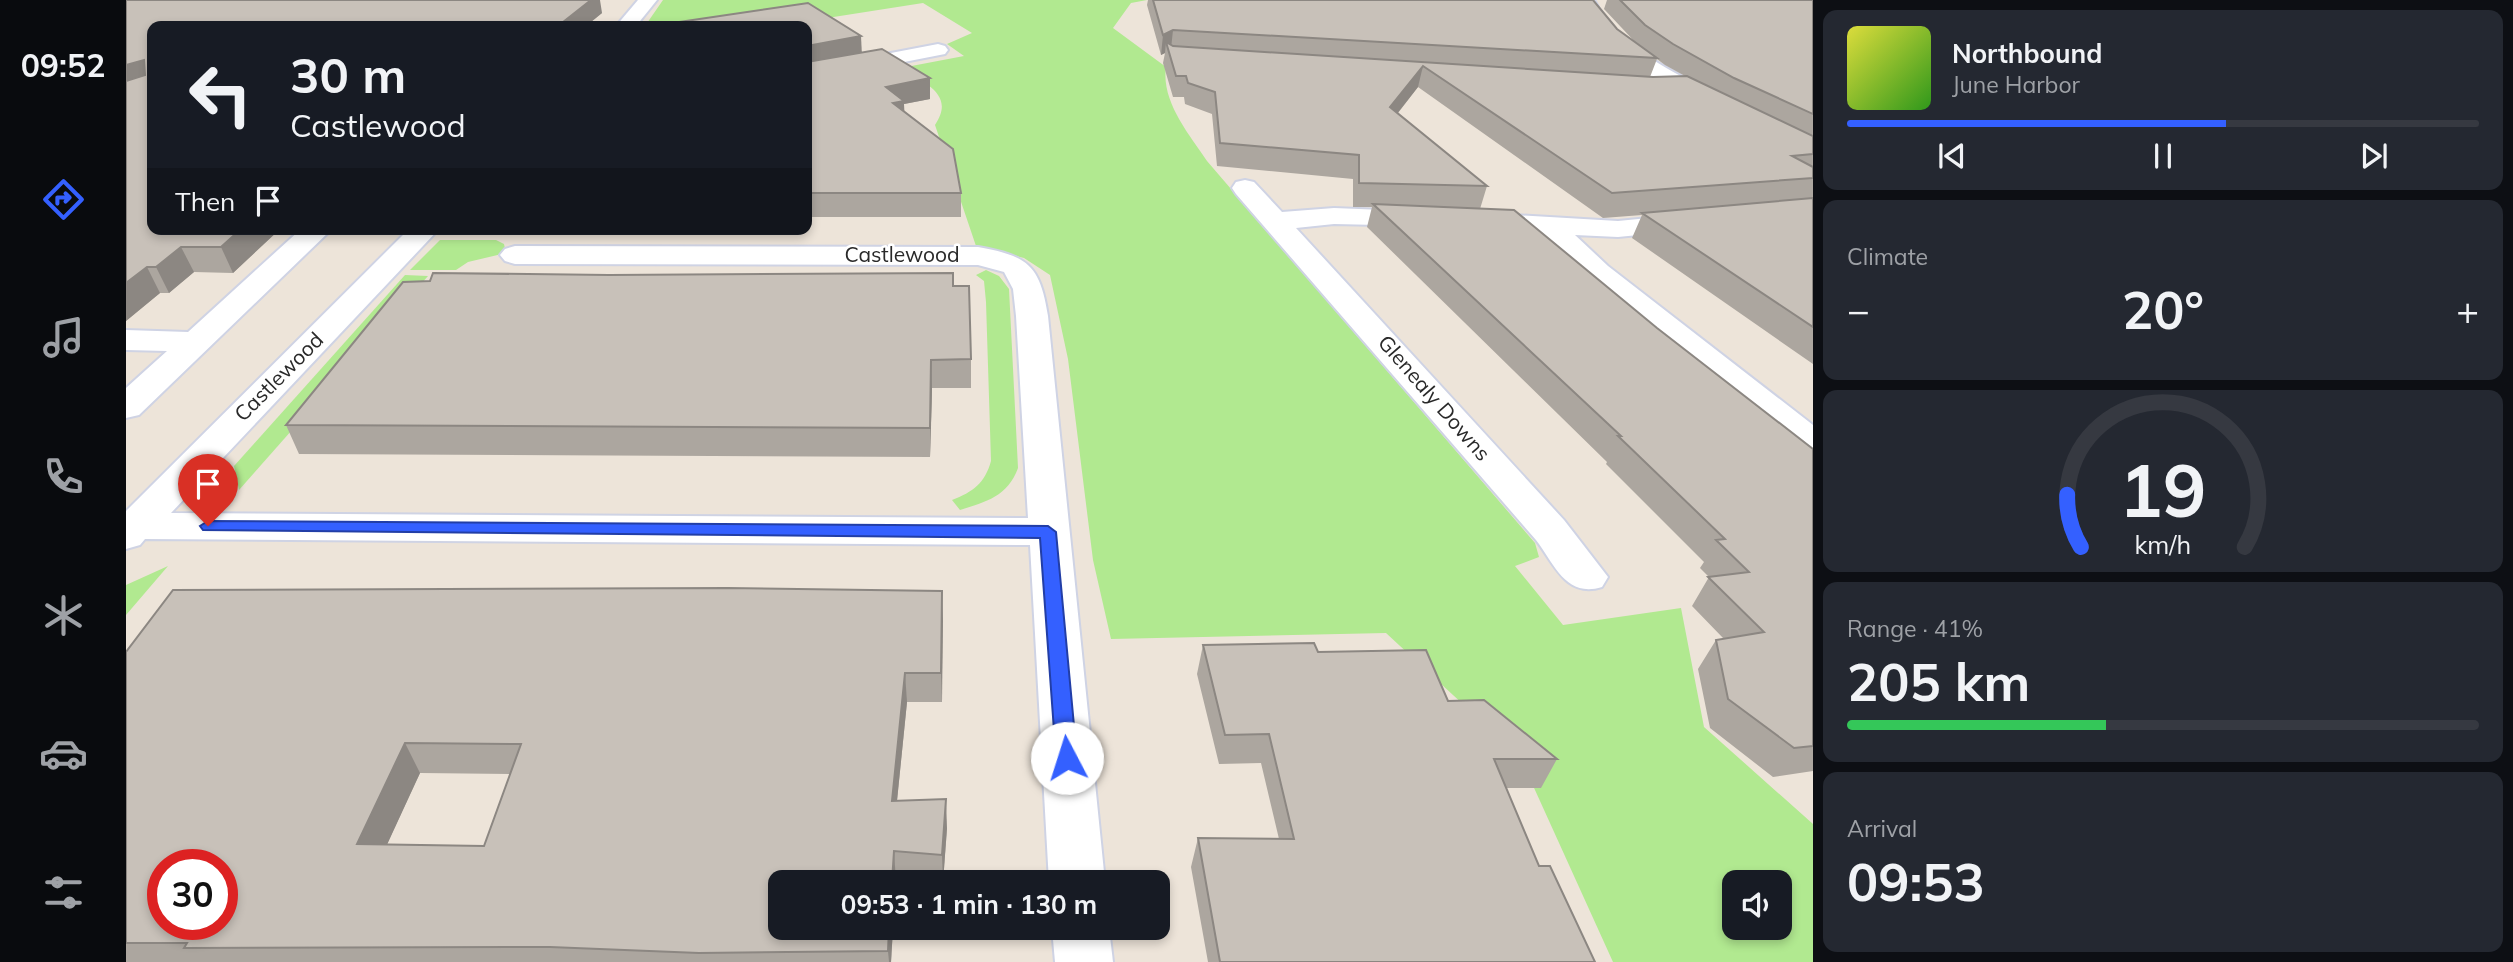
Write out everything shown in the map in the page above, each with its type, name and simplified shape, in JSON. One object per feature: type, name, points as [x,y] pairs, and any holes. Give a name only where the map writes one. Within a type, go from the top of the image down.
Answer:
[{"type":"street","points":[[630,21],[648,0]]},
{"type":"street","points":[[1585,0],[1600,24],[1632,55],[1735,114]]},
{"type":"street","points":[[812,74],[938,50]]},
{"type":"street","points":[[1644,89],[1688,88]]},
{"type":"street","name":"Glenealy Downs","points":[[1245,188],[1278,221],[1550,530],[1587,578]]},
{"type":"street","points":[[1278,221],[1335,216],[1618,229],[1710,220]]},
{"type":"street","points":[[1552,227],[1597,272],[1813,443]]},
{"type":"street","points":[[126,407],[312,235]]},
{"type":"street","name":"Castlewood","points":[[131,530],[419,235]]},
{"type":"street","name":"Castlewood","points":[[515,255],[978,256],[1013,264],[1024,272],[1029,282],[1076,870]]},
{"type":"street","points":[[126,340],[197,342]]},
{"type":"street","name":"Castlewood","points":[[131,530],[1048,532]]},
{"type":"street","points":[[1082,940],[1084,962]]},
{"type":"green space","points":[[663,0],[1147,0],[1131,3],[1113,28],[1166,67],[1168,92],[1177,116],[1207,161],[1535,543],[1539,557],[1515,566],[1563,625],[1681,608],[1704,727],[1813,824],[1813,962],[1613,962],[1520,757],[1386,633],[1111,639],[1093,560],[1068,359],[1050,275],[1024,258],[976,246],[935,125],[941,114],[940,97],[927,84],[901,68],[964,56],[947,44],[972,33],[923,3],[808,21],[648,21]]},
{"type":"green space","points":[[440,240],[496,240],[504,244],[506,253],[468,262],[456,270],[410,270]]},
{"type":"green space","points":[[986,270],[999,276],[1009,289],[1018,468],[1014,478],[1002,491],[987,501],[960,510],[952,500],[977,486],[991,461],[986,302],[984,281],[976,275]]},
{"type":"green space","points":[[405,275],[428,276],[239,490],[234,466]]},
{"type":"green space","points":[[168,566],[126,615],[126,585]]},
{"type":"building","points":[[126,0],[591,0],[564,21],[147,21],[147,235],[234,235],[221,247],[181,247],[156,267],[147,267],[126,283],[126,81],[145,75],[144,60],[126,65]]},
{"type":"building","points":[[1153,0],[1593,0],[1617,29],[1657,58],[1173,30],[1163,35]]},
{"type":"building","points":[[1620,0],[1813,0],[1813,114],[1734,78],[1673,44],[1645,25]]},
{"type":"building","points":[[808,3],[861,36],[812,45],[812,21],[686,21]]},
{"type":"building","points":[[1166,42],[1173,46],[1653,77],[1687,76],[1813,136],[1813,154],[1792,156],[1813,167],[1813,178],[1612,193],[1423,66],[1390,107],[1487,186],[1359,183],[1359,155],[1220,143],[1215,92],[1188,83],[1186,76],[1176,76]]},
{"type":"building","points":[[882,49],[930,78],[886,87],[904,101],[893,103],[953,149],[961,193],[812,193],[812,61]]},
{"type":"building","points":[[1813,198],[1813,327],[1642,213]]},
{"type":"building","points":[[1373,204],[1514,210],[1657,328],[1813,449],[1813,746],[1794,748],[1728,699],[1716,640],[1764,632],[1708,577],[1749,572],[1716,540],[1725,539],[1618,436],[1621,436]]},
{"type":"building","points":[[433,273],[953,273],[953,286],[969,286],[971,359],[931,360],[930,428],[286,425],[403,282],[430,281]]},
{"type":"building","points":[[727,588],[942,591],[941,673],[905,673],[892,801],[946,799],[942,855],[894,851],[893,870],[768,870],[768,940],[888,940],[888,951],[699,953],[550,947],[184,948],[187,943],[126,943],[126,652],[173,590]],"holes":[[[405,743],[521,744],[484,846],[357,844]]]},
{"type":"building","points":[[1314,643],[1318,652],[1426,650],[1448,701],[1484,700],[1557,759],[1494,759],[1539,866],[1550,866],[1595,962],[1220,962],[1198,838],[1294,839],[1269,734],[1225,735],[1203,645]]},
{"type":"route","points":[[208,526],[1048,532],[1067,758]]}]
